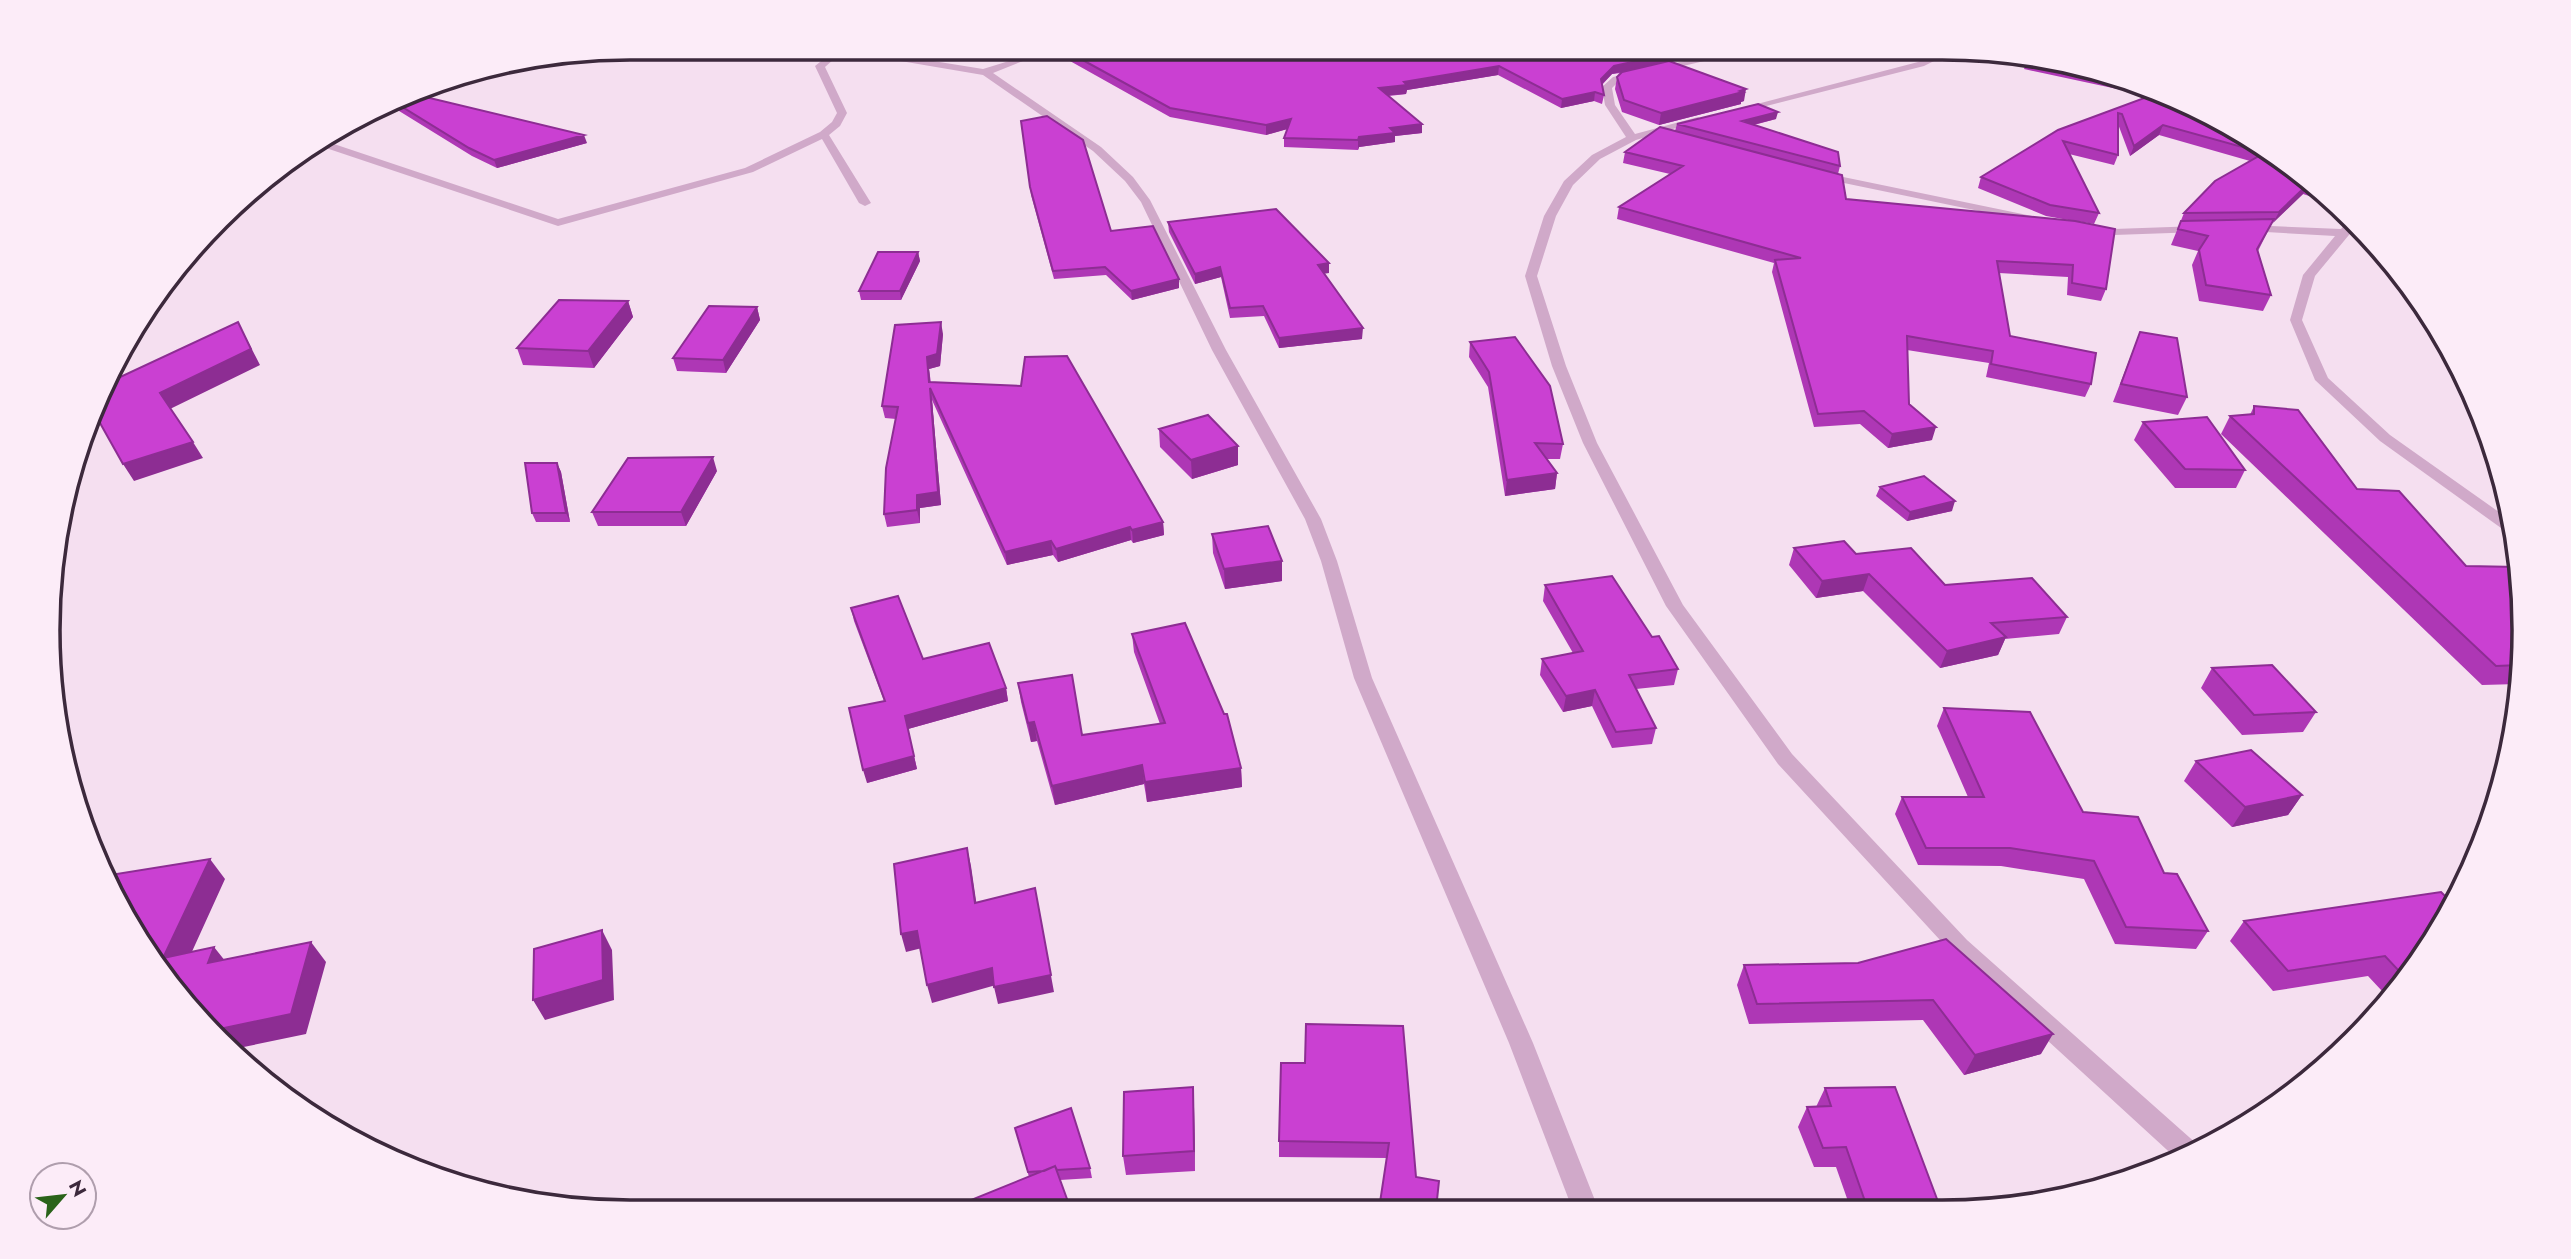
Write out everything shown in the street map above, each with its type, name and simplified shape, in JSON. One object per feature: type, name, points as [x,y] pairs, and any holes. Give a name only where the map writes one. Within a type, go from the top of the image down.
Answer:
[{"type":"street","points":[[329,146],[558,223],[749,170],[824,134],[836,124],[842,113],[820,66],[825,60]]},
{"type":"street","points":[[910,60],[985,72],[1097,149],[1129,179],[1146,202],[1219,350],[1313,519],[1329,561],[1363,678],[1521,1043],[1582,1200]]},
{"type":"street","points":[[985,72],[1010,60]]},
{"type":"street","points":[[1632,138],[1610,105],[1607,87],[1616,79],[1702,60]]},
{"type":"street","points":[[1929,60],[1654,131],[1632,138],[1596,157],[1568,183],[1550,216],[1531,276],[1559,366],[1590,443],[1675,606],[1785,759],[1959,946],[2182,1146]]},
{"type":"street","points":[[1654,131],[1677,139]]},
{"type":"street","points":[[824,134],[864,203]]},
{"type":"street","points":[[1804,172],[2040,221]]},
{"type":"street","points":[[2073,227],[2113,232],[2212,228]]},
{"type":"street","points":[[2237,228],[2343,233]]},
{"type":"street","points":[[2347,228],[2309,275],[2296,320],[2322,380],[2385,438],[2502,521]]},
{"type":"building","points":[[1083,60],[1641,60],[1614,66],[1601,79],[1604,95],[1595,92],[1562,99],[1499,66],[1379,88],[1422,124],[1390,128],[1395,133],[1359,137],[1358,140],[1284,138],[1291,119],[1266,125],[1170,108]]},
{"type":"building","points":[[1669,61],[1746,89],[1661,113],[1624,100],[1617,77],[1622,72]]},
{"type":"building","points":[[427,97],[584,135],[494,160],[469,148],[402,107]]},
{"type":"building","points":[[2145,98],[2194,118],[2245,148],[2163,125],[2134,146],[2122,114],[2118,113],[2118,155],[2063,141],[2099,213],[2050,205],[1981,177],[2058,130]]},
{"type":"building","points":[[1758,104],[1778,112],[1742,121],[1838,152],[1840,166],[1677,124]]},
{"type":"building","points":[[1047,116],[1083,140],[1111,231],[1153,226],[1179,279],[1131,291],[1105,267],[1053,271],[1030,187],[1021,121]]},
{"type":"building","points":[[1660,127],[1842,175],[1846,199],[2075,221],[2115,229],[2106,289],[2072,283],[2073,265],[1997,261],[2010,336],[2096,353],[2091,384],[1991,364],[1993,351],[1907,336],[1909,404],[1936,427],[1892,434],[1864,411],[1818,414],[1775,260],[1801,258],[1619,207],[1683,166],[1625,152]]},
{"type":"building","points":[[2258,156],[2303,189],[2279,212],[2184,213],[2215,181]]},
{"type":"building","points":[[1276,209],[1329,263],[1318,265],[1363,328],[1279,338],[1263,306],[1230,308],[1220,267],[1195,274],[1168,222]]},
{"type":"building","points":[[2274,219],[2257,249],[2271,295],[2206,285],[2199,250],[2208,236],[2178,229],[2181,221]]},
{"type":"building","points":[[878,252],[918,252],[900,291],[859,291]]},
{"type":"building","points":[[559,300],[628,301],[588,351],[517,348]]},
{"type":"building","points":[[709,306],[757,307],[723,360],[673,358]]},
{"type":"building","points":[[238,322],[251,349],[160,393],[193,442],[123,464],[99,421],[117,378]]},
{"type":"building","points":[[941,322],[937,354],[927,357],[929,382],[1021,386],[1025,357],[1067,356],[1163,522],[1132,530],[1130,527],[1056,549],[1051,541],[1005,552],[930,388],[938,492],[917,495],[917,510],[884,514],[886,468],[898,407],[882,406],[895,325]]},
{"type":"building","points":[[2140,332],[2177,338],[2187,397],[2121,384]]},
{"type":"building","points":[[1515,337],[1550,386],[1563,444],[1535,443],[1557,473],[1507,480],[1489,372],[1470,342]]},
{"type":"building","points":[[2254,406],[2298,410],[2357,489],[2399,491],[2466,566],[2508,567],[2512,630],[2510,665],[2496,666],[2230,416],[2254,414]]},
{"type":"building","points":[[1208,415],[1238,446],[1191,460],[1159,429]]},
{"type":"building","points":[[2207,417],[2245,470],[2185,469],[2143,422]]},
{"type":"building","points":[[713,457],[681,512],[592,512],[628,458]]},
{"type":"building","points":[[525,463],[557,463],[566,513],[532,513]]},
{"type":"building","points":[[1924,476],[1955,501],[1910,512],[1880,487]]},
{"type":"building","points":[[1268,526],[1282,561],[1224,569],[1212,534]]},
{"type":"building","points":[[1844,541],[1856,554],[1911,548],[1945,585],[2032,578],[2067,617],[1991,623],[2006,637],[1947,651],[1869,574],[1822,581],[1794,548]]},
{"type":"building","points":[[1612,576],[1652,637],[1659,636],[1678,669],[1629,675],[1656,728],[1616,732],[1595,690],[1566,696],[1542,659],[1583,651],[1545,585]]},
{"type":"building","points":[[898,596],[923,659],[989,643],[1006,688],[905,716],[914,756],[863,770],[849,708],[885,701],[851,608]]},
{"type":"building","points":[[1185,623],[1224,714],[1227,714],[1241,768],[1145,782],[1142,765],[1052,786],[1034,722],[1028,723],[1018,683],[1072,675],[1082,735],[1165,723],[1132,634]]},
{"type":"building","points":[[2272,665],[2316,712],[2254,715],[2212,668]]},
{"type":"building","points":[[1944,708],[2030,712],[2083,812],[2138,817],[2164,873],[2177,874],[2208,931],[2126,927],[2094,861],[2010,848],[1926,848],[1902,797],[1984,797]]},
{"type":"building","points":[[2251,750],[2302,795],[2245,807],[2196,761]]},
{"type":"building","points":[[967,848],[975,903],[1035,888],[1051,975],[994,987],[992,968],[927,985],[917,931],[901,934],[894,864]]},
{"type":"building","points":[[210,859],[164,957],[115,874]]},
{"type":"building","points":[[2441,892],[2445,896],[2398,970],[2385,956],[2288,971],[2244,921]]},
{"type":"building","points":[[602,930],[603,980],[533,1000],[534,949]]},
{"type":"building","points":[[1946,939],[2053,1034],[1975,1055],[1933,1000],[1757,1004],[1744,965],[1858,963]]},
{"type":"building","points":[[311,942],[291,1014],[222,1028],[164,958],[214,947],[208,963]]},
{"type":"building","points":[[1306,1024],[1403,1026],[1416,1177],[1439,1181],[1437,1200],[1380,1200],[1389,1143],[1279,1141],[1281,1063],[1305,1063]]},
{"type":"building","points":[[1193,1087],[1194,1151],[1123,1156],[1124,1092]]},
{"type":"building","points":[[1895,1087],[1937,1200],[1865,1200],[1846,1147],[1823,1148],[1807,1107],[1831,1106],[1825,1088]]},
{"type":"building","points":[[1071,1108],[1090,1168],[1057,1170],[1055,1166],[1044,1171],[1028,1172],[1015,1128]]},
{"type":"building","points":[[1055,1166],[1067,1200],[971,1200]]}]
